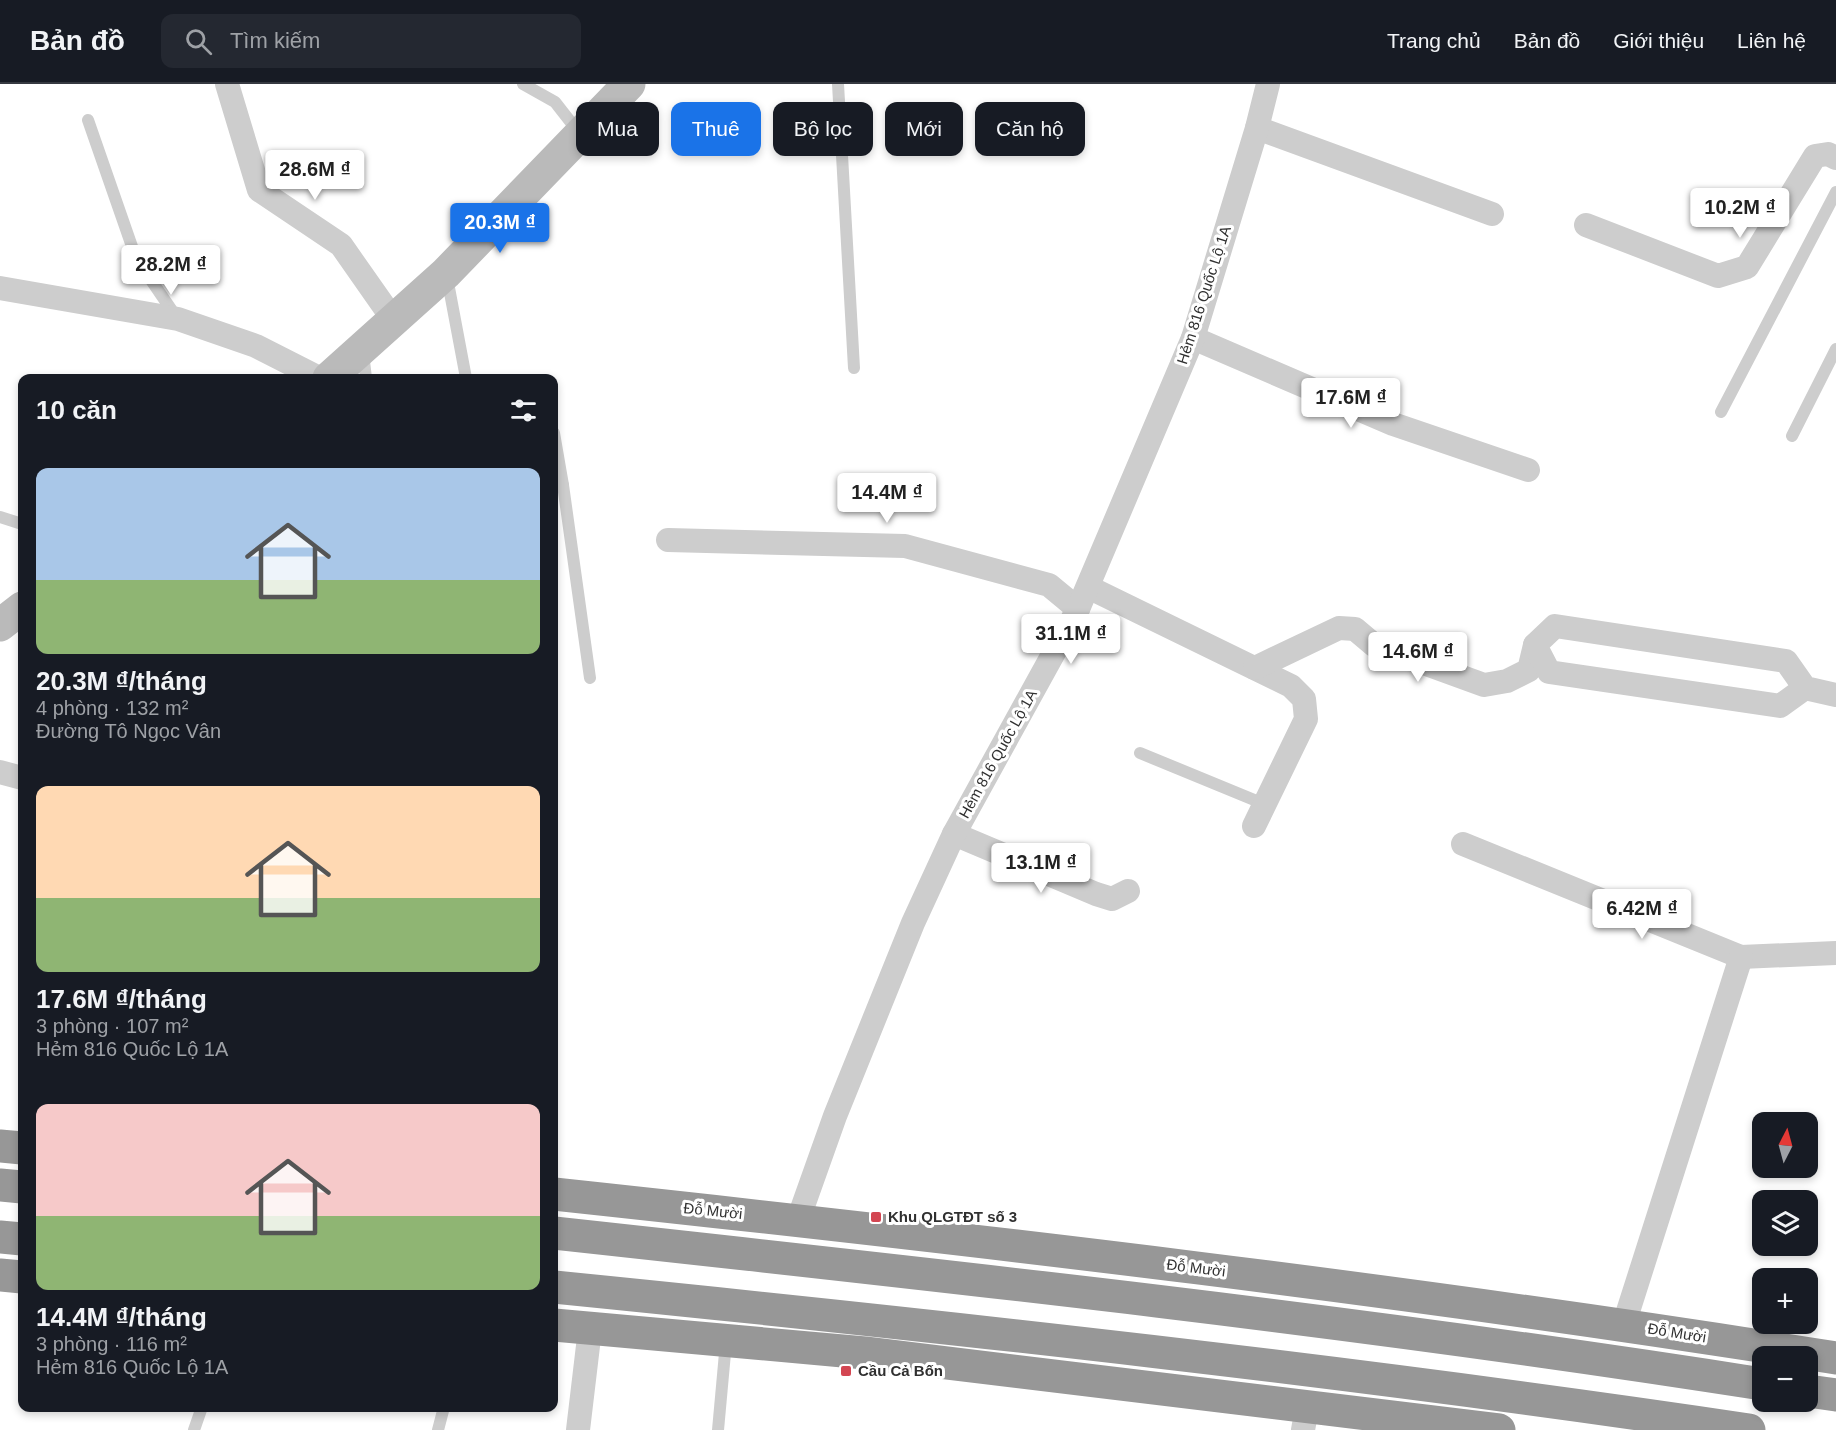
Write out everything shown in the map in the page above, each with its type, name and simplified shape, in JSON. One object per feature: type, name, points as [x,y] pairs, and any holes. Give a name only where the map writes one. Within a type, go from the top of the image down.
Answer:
[{"type":"highway","points":[[0,1146],[18,1148]]},
{"type":"highway","points":[[0,1185],[18,1187]]},
{"type":"highway","name":"Đỗ Mười","points":[[558,1194],[996,1242],[1624,1324],[1836,1358]]},
{"type":"highway","points":[[558,1233],[1104,1293],[1525,1347],[1752,1382]]},
{"type":"highway","points":[[0,1237],[18,1239]]},
{"type":"highway","points":[[0,1275],[18,1277]]},
{"type":"highway","points":[[558,1287],[862,1318],[1312,1370],[1507,1394],[1749,1430]]},
{"type":"highway","points":[[558,1325],[865,1353],[1305,1419],[1499,1430]]},
{"type":"highway","points":[[1305,1419],[1312,1370]]},
{"type":"highway","points":[[1818,1392],[1836,1395]]},
{"type":"street","points":[[227,84],[259,190],[341,245],[394,322]]},
{"type":"street","name":"Hẻm 816 Quốc Lộ 1A","points":[[798,1220],[875,1013],[954,834],[1078,609],[1193,338],[1257,128],[1268,84]]},
{"type":"street","points":[[610,102],[626,85]]},
{"type":"street","points":[[1257,128],[1492,214]]},
{"type":"street","points":[[339,374],[365,364],[394,322],[446,273],[576,139]]},
{"type":"street","points":[[1586,225],[1718,276],[1747,267],[1815,156],[1828,154],[1836,158]]},
{"type":"street","points":[[0,288],[178,319],[256,346],[312,374]]},
{"type":"street","points":[[1193,338],[1393,424],[1528,470]]},
{"type":"street","points":[[668,540],[905,546],[1049,585],[1078,609]]},
{"type":"street","points":[[1088,587],[1291,686],[1304,699],[1306,719],[1254,826]]},
{"type":"street","points":[[0,624],[18,611]]},
{"type":"street","points":[[1255,668],[1340,628],[1355,629],[1374,645],[1484,685],[1507,681],[1529,670],[1535,645],[1555,626],[1785,661],[1805,688],[1836,695]]},
{"type":"street","points":[[1535,645],[1549,672],[1780,706],[1805,688]]},
{"type":"street","points":[[0,772],[18,777]]},
{"type":"street","points":[[954,834],[1096,894],[1112,899],[1128,891]]},
{"type":"street","points":[[1463,844],[1741,957],[1836,953]]},
{"type":"street","points":[[1624,1324],[1741,957]]},
{"type":"street","points":[[578,1430],[590,1329]]},
{"type":"lane","points":[[524,84],[555,102],[576,128]]},
{"type":"lane","points":[[838,84],[854,368]]},
{"type":"lane","points":[[88,120],[136,258],[178,319]]},
{"type":"lane","points":[[1721,412],[1836,192]]},
{"type":"lane","points":[[446,273],[465,374]]},
{"type":"lane","points":[[1792,436],[1836,349]]},
{"type":"lane","points":[[558,485],[591,678]]},
{"type":"lane","points":[[0,517],[18,523]]},
{"type":"lane","points":[[1140,753],[1264,804]]},
{"type":"lane","points":[[718,1430],[726,1341]]},
{"type":"lane","points":[[194,1430],[200,1412]]},
{"type":"lane","points":[[438,1430],[443,1412]]},
{"type":"place","name":"Khu QLGTĐT số 3","points":[[876,1217]]},
{"type":"place","name":"Cầu Cả Bốn","points":[[846,1371]]}]
